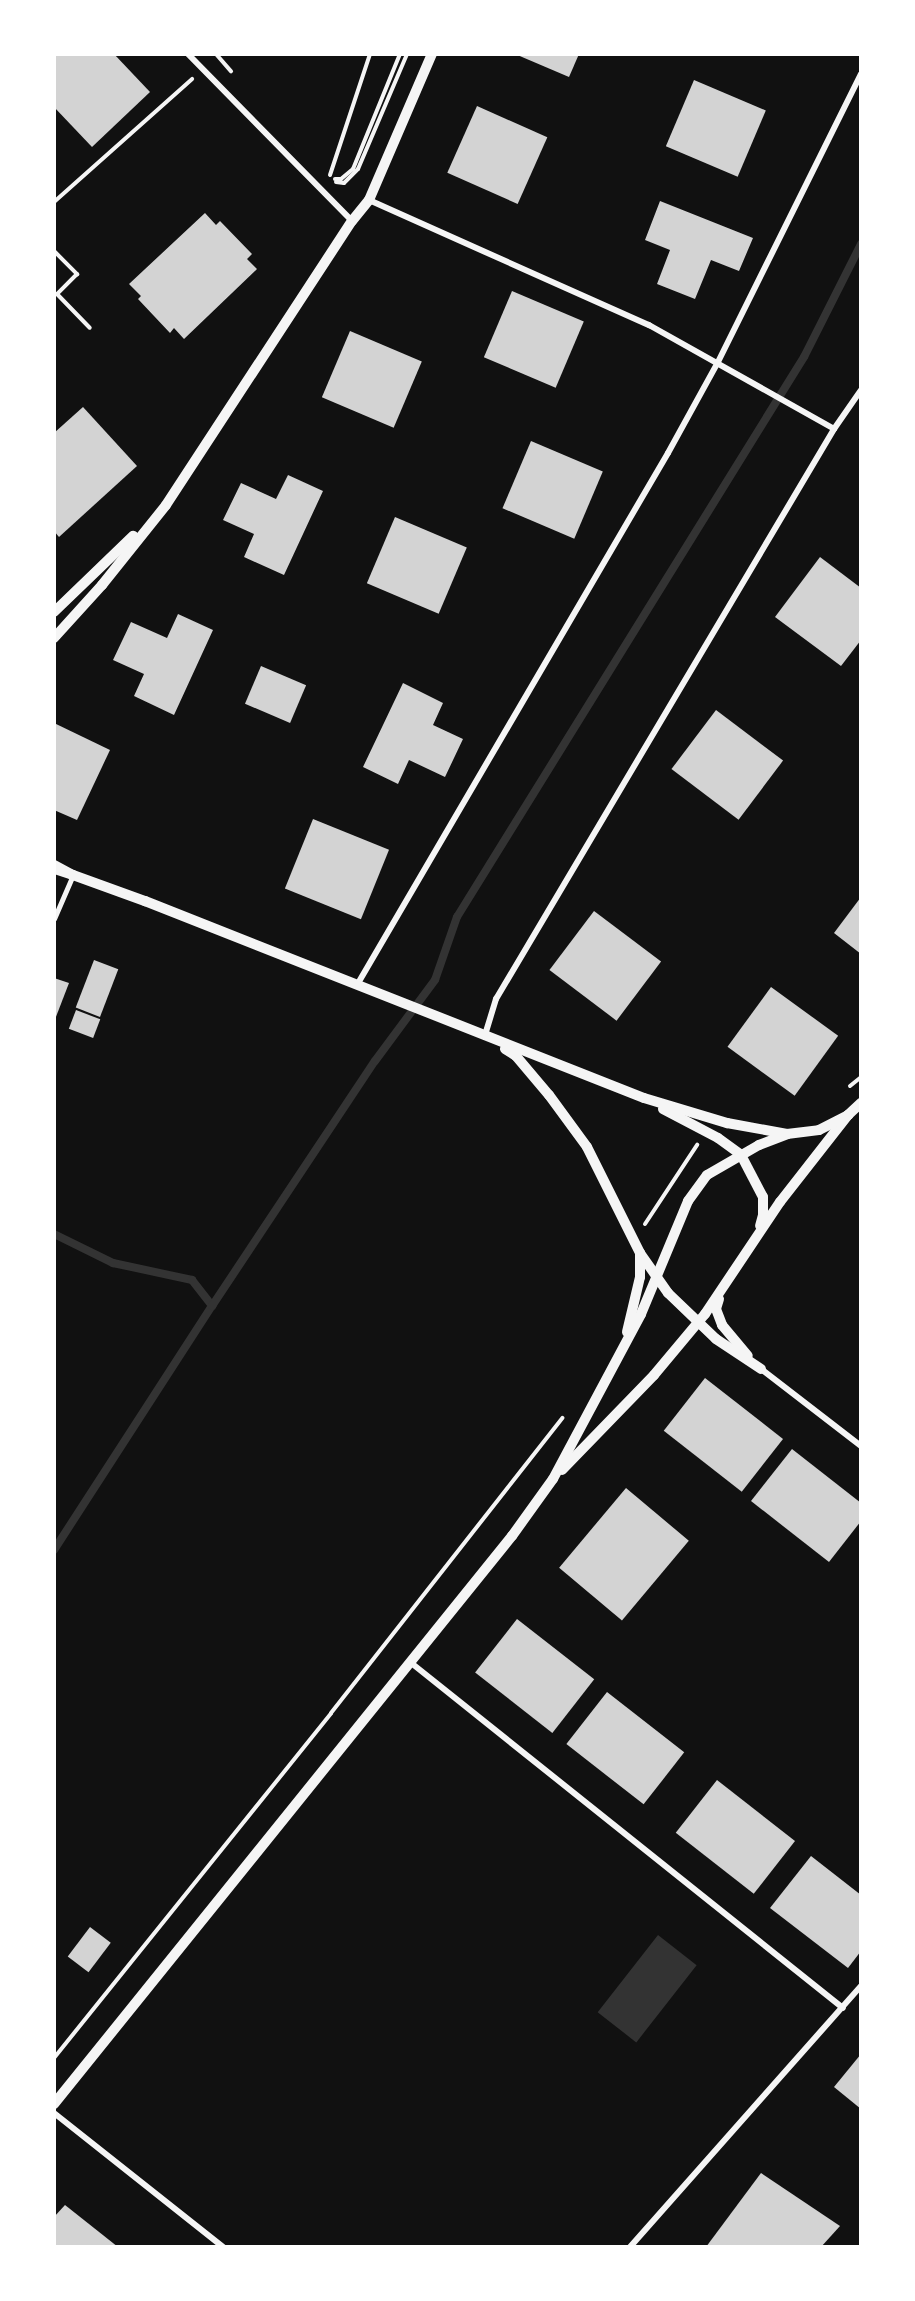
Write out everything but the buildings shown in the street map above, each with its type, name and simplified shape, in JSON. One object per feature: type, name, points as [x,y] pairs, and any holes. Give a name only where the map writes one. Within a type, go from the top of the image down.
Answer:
[{"type":"street","points":[[188,54],[352,221]]},
{"type":"street","points":[[54,638],[102,585],[166,505],[352,221],[369,200],[432,54]]},
{"type":"street","points":[[357,985],[717,364],[861,74]]},
{"type":"street","points":[[369,200],[649,325],[834,429]]},
{"type":"street","points":[[485,1035],[496,999],[834,429],[861,390]]},
{"type":"street","points":[[54,612],[166,505]]},
{"type":"street","points":[[54,867],[644,1098],[727,1123],[787,1134]]},
{"type":"street","points":[[485,1035],[516,1056],[587,1147],[640,1253],[668,1293],[698,1323],[861,1446]]},
{"type":"street","points":[[644,1098],[718,1138],[741,1155],[763,1197],[764,1215],[757,1235]]},
{"type":"street","points":[[553,1479],[654,1375],[698,1323],[757,1235],[848,1115],[861,1103]]},
{"type":"street","points":[[54,2104],[512,1536],[553,1479],[642,1314],[688,1201],[707,1175],[741,1155],[787,1134],[819,1130],[848,1115]]},
{"type":"street","points":[[621,1354],[640,1277],[640,1253]]},
{"type":"street","points":[[723,1286],[716,1309],[722,1325],[761,1369]]},
{"type":"street","points":[[410,1662],[843,2008]]},
{"type":"street","points":[[640,2247],[631,2245],[861,1986]]},
{"type":"street","points":[[54,2113],[223,2247]]},
{"type":"lane","points":[[54,919],[73,875]]},
{"type":"path","points":[[214,54],[236,79]]},
{"type":"path","points":[[327,180],[370,54]]},
{"type":"path","points":[[327,180],[341,179],[352,169],[400,54]]},
{"type":"path","points":[[321,171],[327,180],[344,183],[358,169],[407,54]]},
{"type":"path","points":[[54,202],[203,69]]},
{"type":"path","points":[[54,251],[77,274],[57,294],[90,328]]},
{"type":"path","points":[[844,1093],[861,1077]]},
{"type":"path","points":[[651,1216],[700,1140]]},
{"type":"path","points":[[54,2058],[353,1685],[565,1414]]},
{"type":"shaded area","points":[[658,1935],[697,1965],[636,2042],[598,2012]]},
{"type":"waterway","points":[[54,1550],[212,1306],[375,1061],[435,980],[457,917],[804,357],[861,244]]},
{"type":"waterway","points":[[54,1234],[113,1263],[192,1280],[212,1306]]}]
